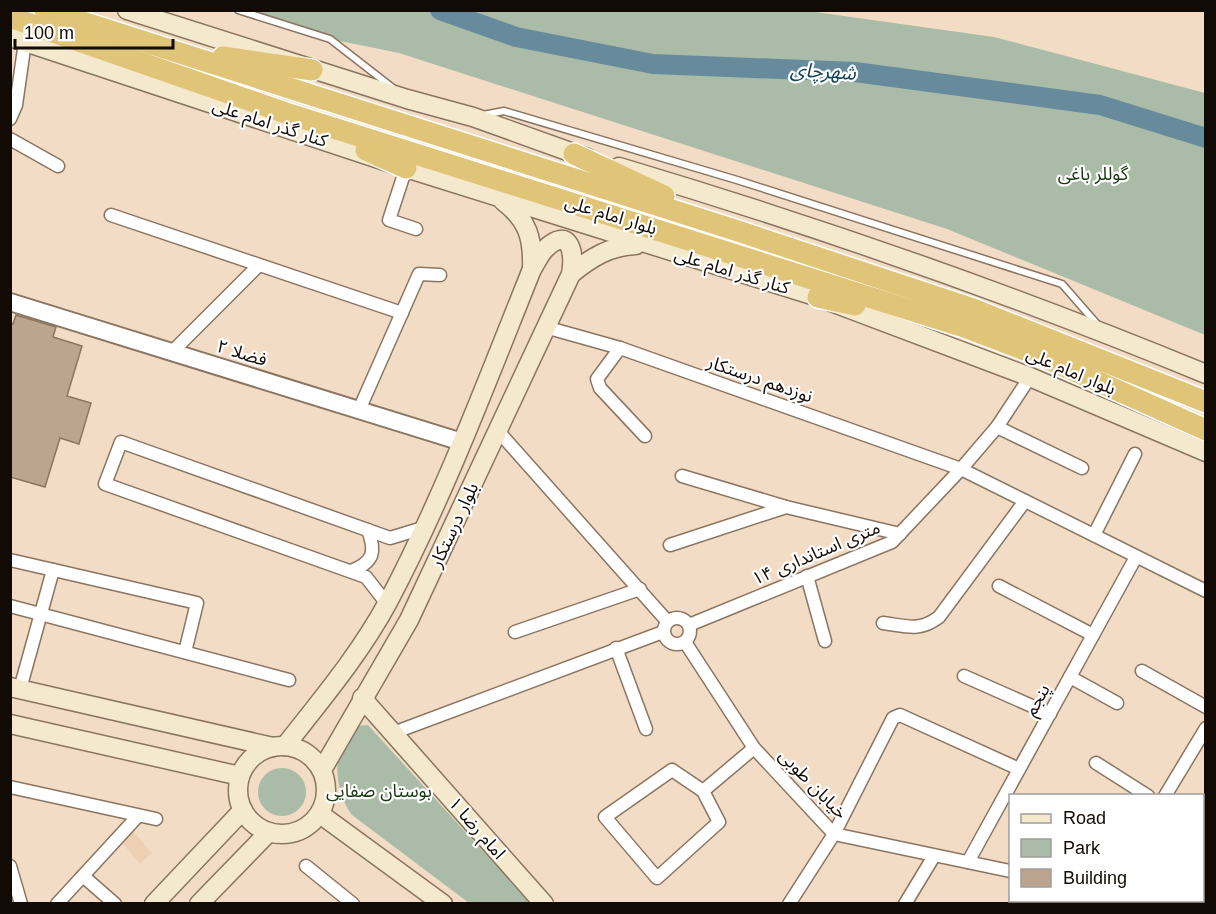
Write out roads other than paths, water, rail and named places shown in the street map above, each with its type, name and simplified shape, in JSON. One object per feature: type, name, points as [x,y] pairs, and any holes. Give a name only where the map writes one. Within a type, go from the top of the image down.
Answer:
[{"type":"highway","name":"بلوار امام علی","points":[[45,10],[741,232],[973,309],[1206,402]]},
{"type":"highway","name":"بلوار امام علی","points":[[10,17],[286,113],[964,327],[1043,357],[1206,429]]},
{"type":"highway","points":[[163,49],[312,70]]},
{"type":"highway","points":[[286,113],[405,168]]},
{"type":"highway","points":[[574,154],[741,232]]},
{"type":"highway","points":[[818,297],[964,327]]},
{"type":"main road","points":[[127,10],[312,70],[473,117],[574,154],[742,204],[1104,332],[1206,374]]},
{"type":"main road","name":"کنار گذر امام علی","points":[[17,40],[405,168],[818,297],[1030,377],[1206,452]]},
{"type":"main road","points":[[494,194],[519,213],[533,251],[532,269]]},
{"type":"main road","points":[[532,269],[543,250],[557,241],[566,242],[571,245],[575,257],[571,274]]},
{"type":"main road","points":[[571,274],[592,257],[618,246],[646,245]]},
{"type":"main road","name":"بلوار درستکار","points":[[279,746],[341,675],[387,604],[462,442],[532,269]]},
{"type":"main road","name":"بلوار درستکار","points":[[322,770],[409,620],[571,274]]},
{"type":"main road","points":[[15,688],[279,746],[306,753],[322,770],[327,792],[320,814],[302,830],[280,834],[258,827],[243,810],[238,787],[240,776],[253,757],[279,746]]},
{"type":"main road","name":"امام رضا ۱","points":[[362,698],[544,903]]},
{"type":"main road","points":[[10,724],[240,776]]},
{"type":"main road","points":[[154,903],[243,810]]},
{"type":"main road","points":[[320,814],[443,903]]},
{"type":"main road","points":[[199,903],[269,832]]},
{"type":"street","points":[[10,119],[16,105],[17,40]]},
{"type":"street","points":[[10,139],[58,166]]},
{"type":"street","points":[[405,168],[389,220],[416,229]]},
{"type":"street","points":[[111,215],[402,314]]},
{"type":"street","points":[[172,352],[259,265]]},
{"type":"street","points":[[358,410],[419,274],[440,275]]},
{"type":"street","name":"فضلا ۲","points":[[10,302],[462,442]]},
{"type":"street","name":"نوزدهم درستکار","points":[[545,327],[620,348],[961,469],[1206,591]]},
{"type":"street","points":[[620,348],[597,379],[600,388],[645,436]]},
{"type":"street","name":"۱۴ متری استانداری","points":[[689,625],[884,547],[900,534],[961,469],[997,427],[1030,377]]},
{"type":"street","points":[[997,427],[1082,468]]},
{"type":"street","points":[[393,733],[616,648],[665,626],[679,617],[689,625],[689,637],[685,642],[671,643],[665,626],[640,590],[498,431]]},
{"type":"street","points":[[387,604],[366,577],[105,484],[121,442],[390,538],[423,528]]},
{"type":"street","points":[[1094,535],[1135,454]]},
{"type":"street","points":[[682,476],[786,507],[900,534]]},
{"type":"street","points":[[884,623],[915,628],[926,626],[939,617],[1025,501]]},
{"type":"street","points":[[670,545],[786,507]]},
{"type":"street","points":[[351,572],[364,566],[372,556],[373,545],[368,530]]},
{"type":"street","name":"پنجم","points":[[968,862],[1136,556]]},
{"type":"street","points":[[10,560],[197,603],[185,652]]},
{"type":"street","points":[[15,688],[41,614],[53,570]]},
{"type":"street","points":[[807,576],[825,641]]},
{"type":"street","points":[[999,586],[1093,635]]},
{"type":"street","points":[[515,632],[640,590]]},
{"type":"street","points":[[10,606],[289,680]]},
{"type":"street","name":"خیابان طوبی","points":[[685,642],[754,748],[834,834],[1009,871]]},
{"type":"street","points":[[616,648],[646,729]]},
{"type":"street","points":[[1142,671],[1206,707]]},
{"type":"street","points":[[964,676],[1050,714]]},
{"type":"street","points":[[1070,677],[1117,703]]},
{"type":"street","points":[[789,903],[834,834],[885,729],[893,718],[900,715],[1019,769]]},
{"type":"street","points":[[1166,794],[1206,728]]},
{"type":"street","points":[[703,791],[754,748]]},
{"type":"street","points":[[1096,764],[1147,794]]},
{"type":"street","points":[[672,770],[703,791],[719,822],[657,878],[605,817],[672,770]]},
{"type":"street","points":[[10,787],[137,817],[156,819]]},
{"type":"street","points":[[57,903],[137,817]]},
{"type":"street","points":[[905,903],[934,856]]},
{"type":"street","points":[[10,866],[21,903]]},
{"type":"street","points":[[306,866],[353,903]]},
{"type":"street","points":[[82,876],[116,903]]},
{"type":"lane","points":[[238,10],[330,39],[407,99]]},
{"type":"lane","points":[[473,117],[504,111],[737,180],[1062,284],[1104,332]]},
{"type":"waterway","name":"شهرچای","points":[[440,10],[516,37],[653,64],[855,72],[1100,105],[1206,138]]},
{"type":"park label","name":"گوللر باغی","points":[[1093,174]]},
{"type":"park label","name":"بوستان صفایی","points":[[379,791]]}]
